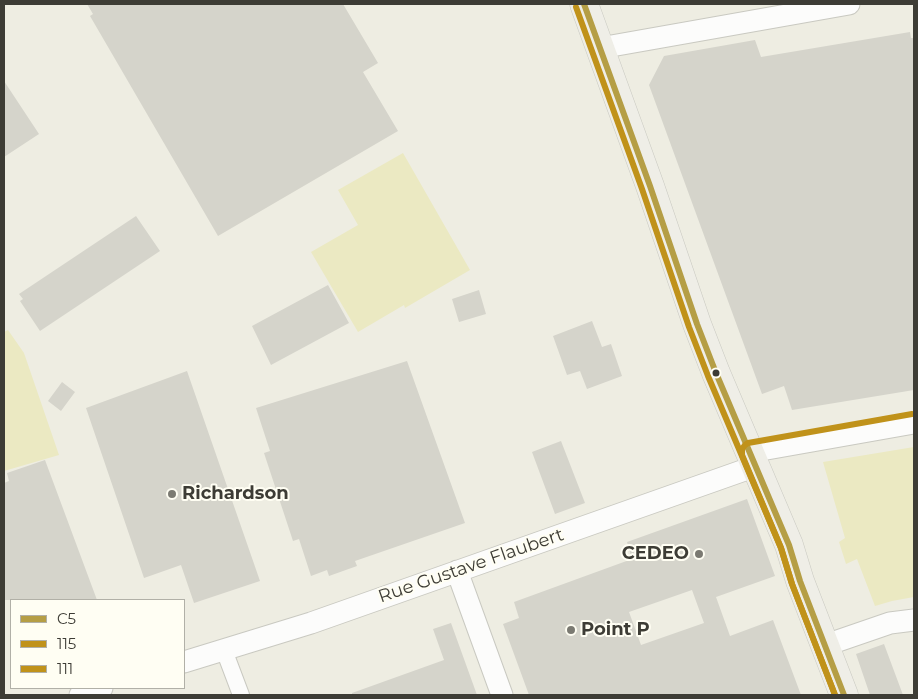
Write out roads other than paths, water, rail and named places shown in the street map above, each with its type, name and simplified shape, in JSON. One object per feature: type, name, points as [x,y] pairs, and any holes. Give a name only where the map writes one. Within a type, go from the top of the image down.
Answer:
[{"type":"main road","points":[[584,4],[650,186],[697,324],[789,545],[800,581],[844,695]]},
{"type":"street","points":[[600,48],[849,4]]},
{"type":"street","name":"Rue Gustave Flaubert","points":[[185,662],[311,623],[457,571],[753,459],[914,423]]},
{"type":"street","points":[[457,571],[502,695]]},
{"type":"street","points":[[826,645],[890,623],[914,620]]},
{"type":"street","points":[[224,650],[241,695]]},
{"type":"street","points":[[80,695],[99,689]]},
{"type":"place","name":"Richardson","points":[[172,494]]},
{"type":"place","name":"CEDEO","points":[[699,554]]},
{"type":"place","name":"Point P","points":[[571,630]]}]
